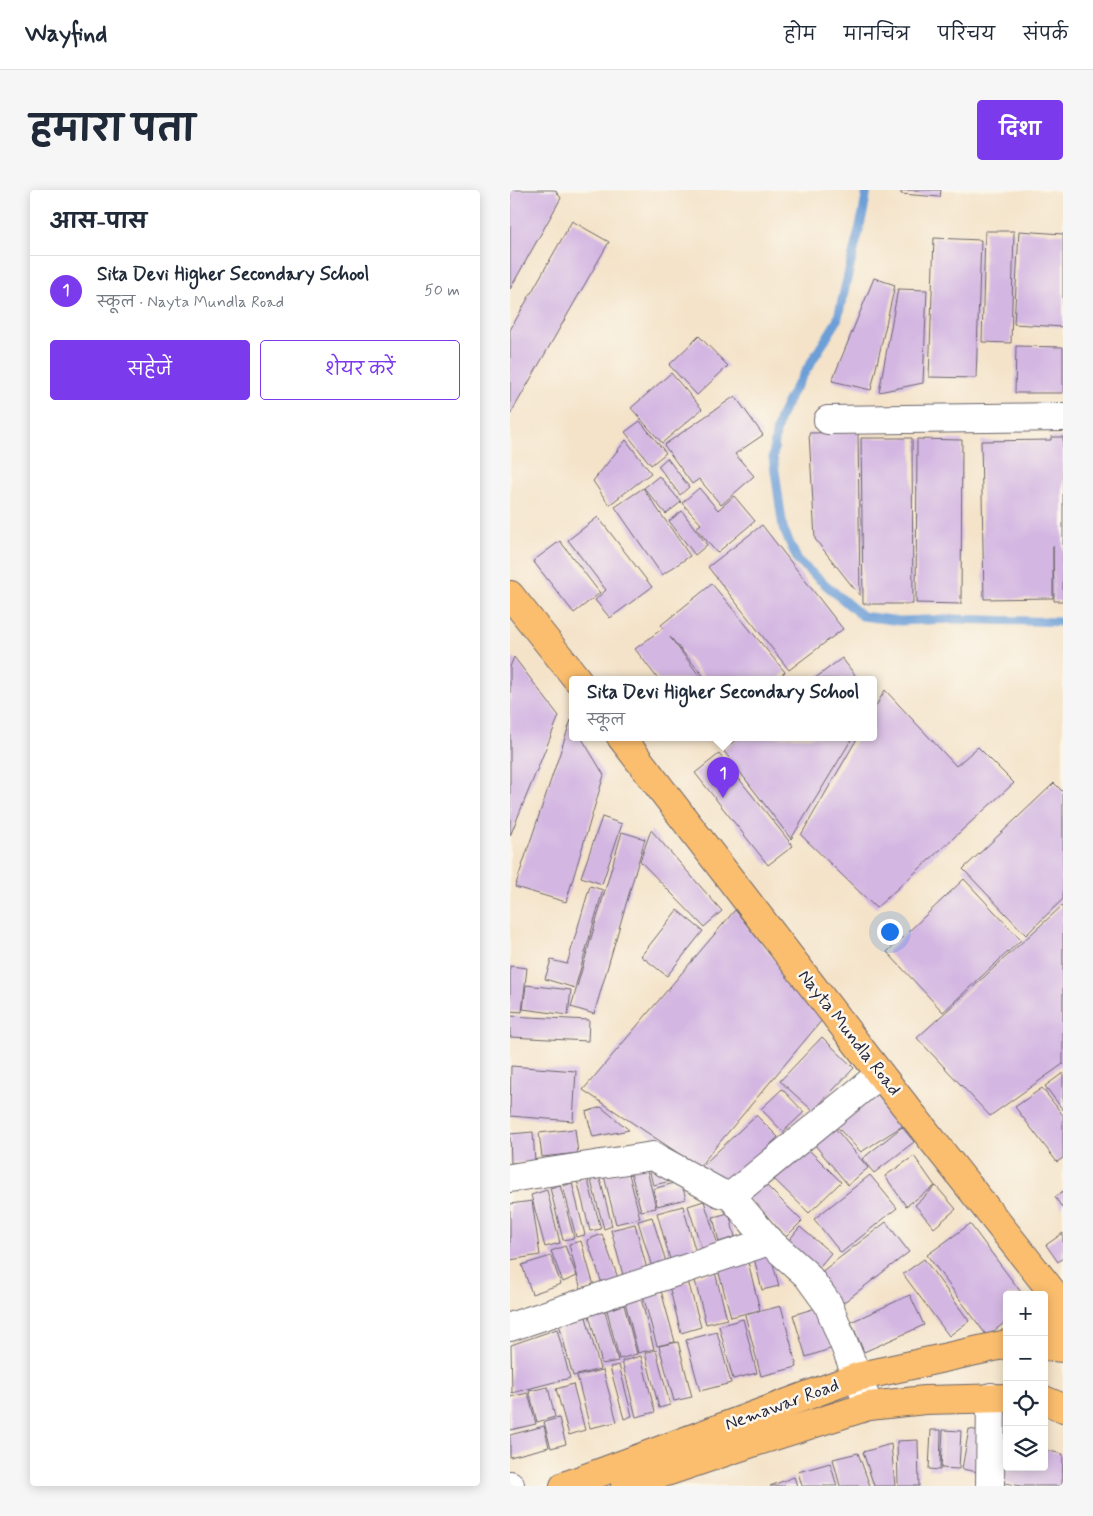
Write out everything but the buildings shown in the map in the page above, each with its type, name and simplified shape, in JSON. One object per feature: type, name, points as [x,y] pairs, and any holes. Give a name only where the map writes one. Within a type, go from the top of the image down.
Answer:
[{"type":"main road","points":[[510,595],[575,676]]},
{"type":"main road","name":"Nayta Mundla Road","points":[[624,741],[880,1074],[1056,1284],[1063,1336]]},
{"type":"main road","name":"Nemawar Road","points":[[564,1486],[857,1377],[1003,1345]]},
{"type":"main road","points":[[1048,1346],[1063,1348]]},
{"type":"main road","name":"Nemawar Road","points":[[625,1486],[748,1444],[869,1406],[925,1400],[999,1397]]},
{"type":"main road","points":[[1048,1402],[1063,1408]]},
{"type":"street","points":[[828,420],[1063,418]]},
{"type":"street","points":[[731,1196],[880,1074]]},
{"type":"street","points":[[510,1178],[653,1156],[720,1193],[731,1196],[769,1241],[807,1275],[828,1304],[869,1406]]},
{"type":"street","points":[[510,1327],[769,1241]]},
{"type":"street","points":[[990,1486],[999,1397]]},
{"type":"waterway","points":[[867,190],[837,321],[792,393],[780,417],[776,433],[773,457],[783,528],[798,561],[862,616],[900,621],[953,619],[1063,622]]},
{"type":"place","name":"Sita Devi Higher Secondary School","points":[[723,798]]}]
